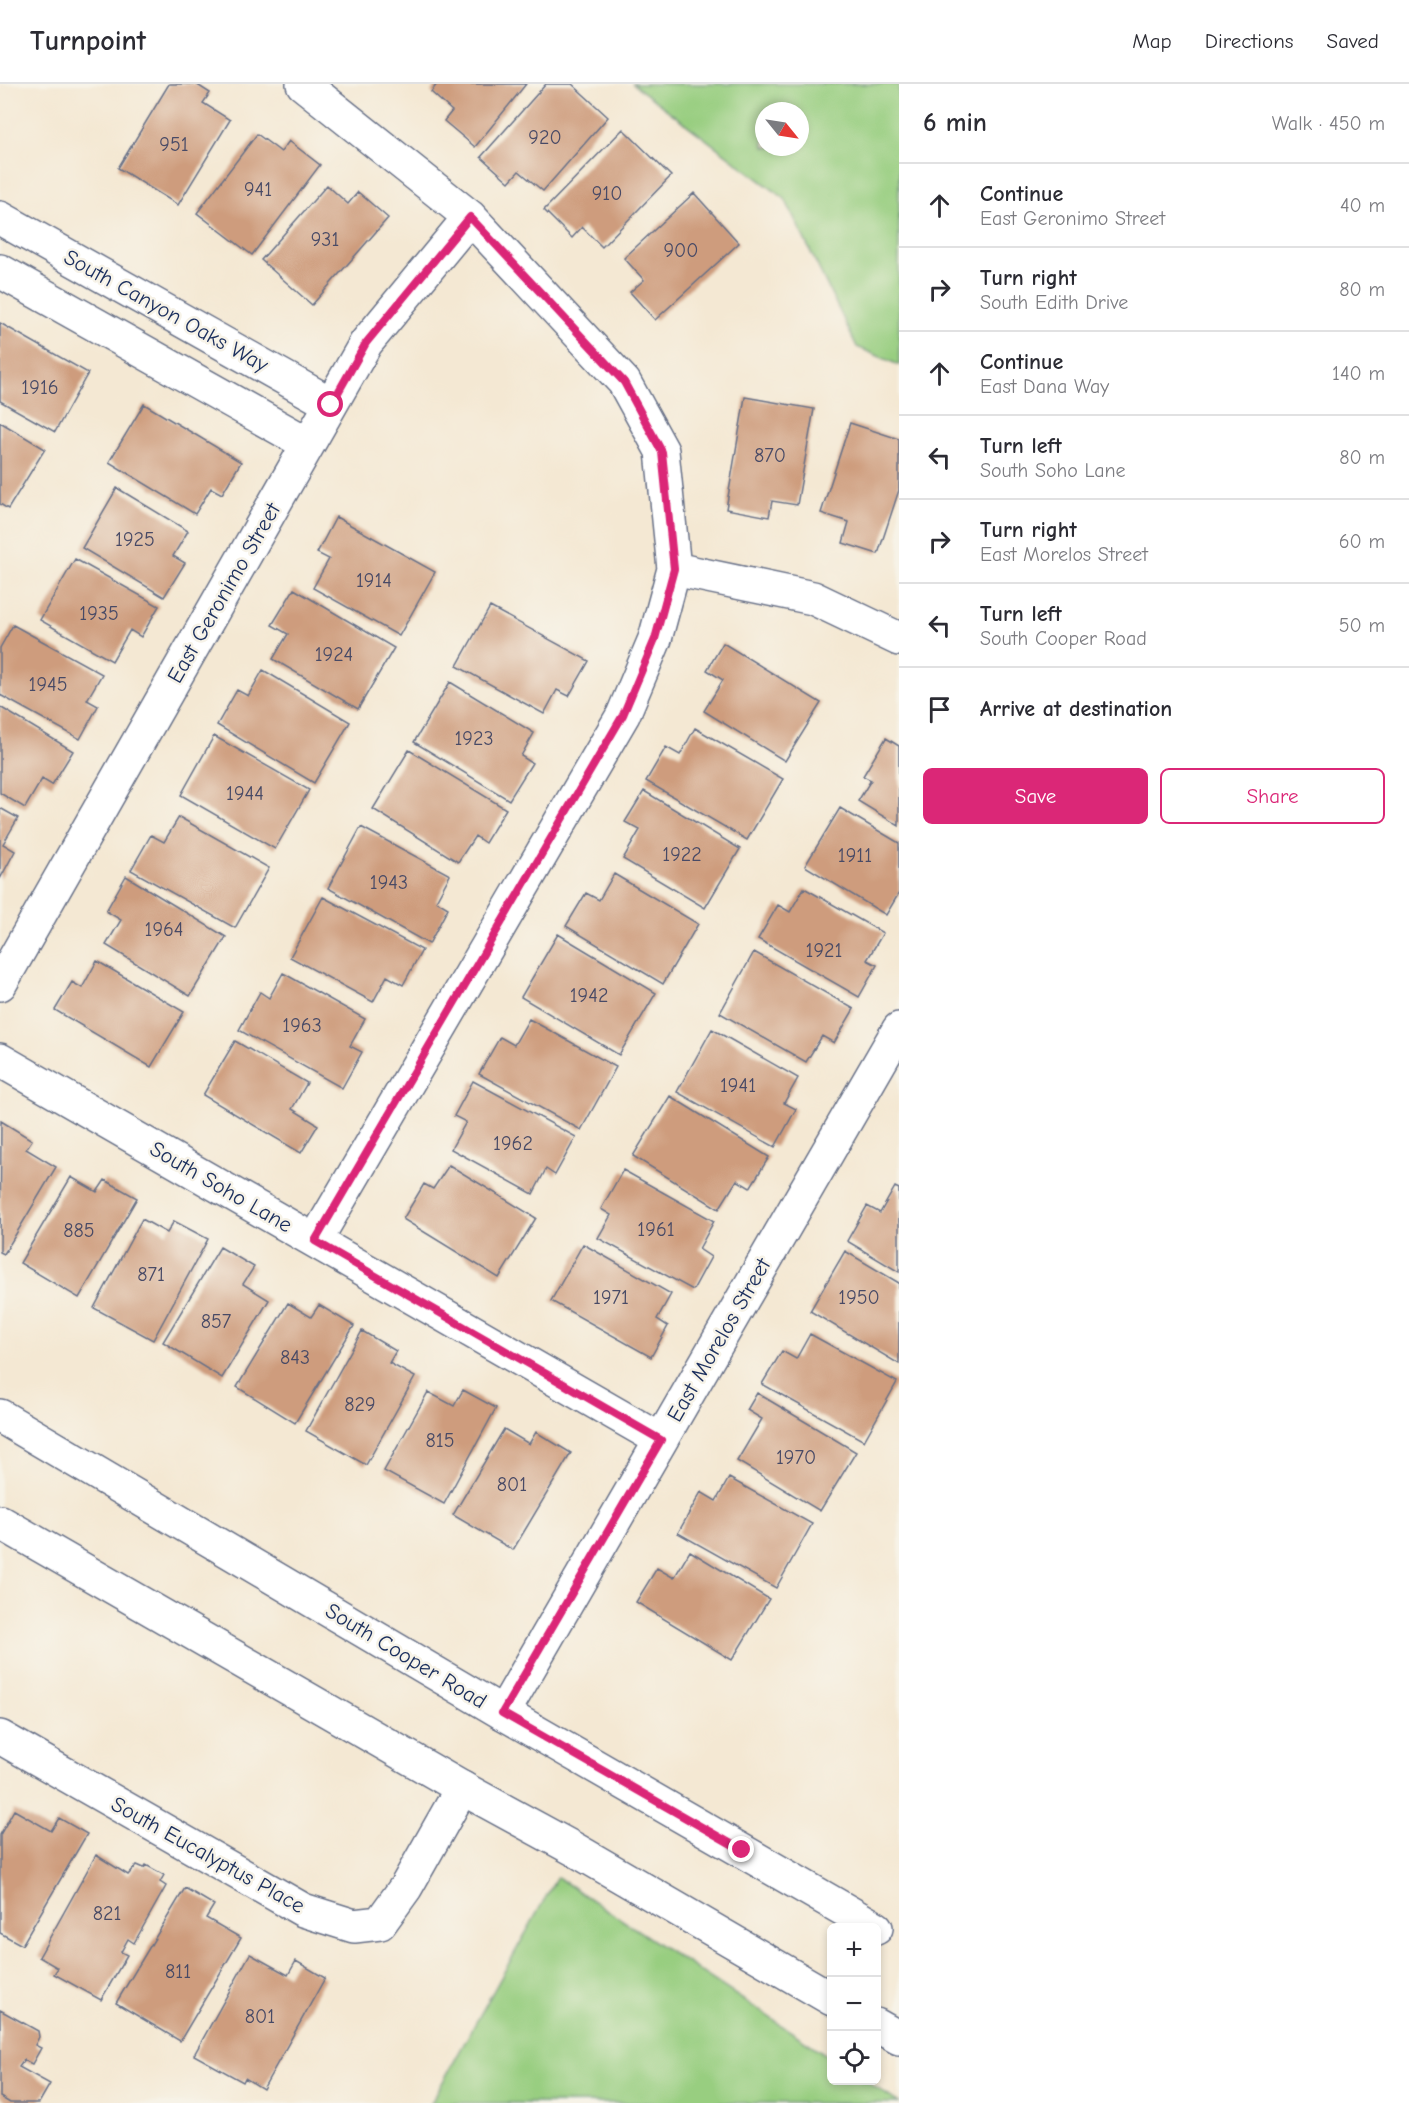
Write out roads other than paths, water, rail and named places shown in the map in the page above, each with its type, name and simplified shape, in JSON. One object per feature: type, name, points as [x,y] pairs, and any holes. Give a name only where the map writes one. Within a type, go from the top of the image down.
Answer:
[{"type":"street","points":[[303,84],[470,217],[624,382],[662,452],[674,569],[655,639],[623,715],[315,1241]]},
{"type":"street","name":"East Geronimo Street","points":[[0,984],[366,343],[470,217]]},
{"type":"street","name":"South Canyon Oaks Way","points":[[0,218],[331,405]]},
{"type":"street","name":"South Canyon Oaks Way","points":[[0,271],[309,444]]},
{"type":"street","points":[[674,569],[813,598],[899,639]]},
{"type":"street","name":"East Morelos Street","points":[[502,1713],[899,1029]]},
{"type":"street","name":"South Soho Lane","points":[[0,1060],[661,1440]]},
{"type":"street","name":"South Cooper Road","points":[[0,1416],[502,1713],[867,1923]]},
{"type":"street","points":[[0,1522],[462,1788],[574,1849],[827,1997]]},
{"type":"street","name":"South Eucalyptus Place","points":[[0,1737],[303,1910],[354,1926],[380,1923],[406,1887],[462,1788]]},
{"type":"street","name":"South Cooper Road","points":[[881,1931],[899,1941]]},
{"type":"street","points":[[881,2028],[899,2038]]}]
